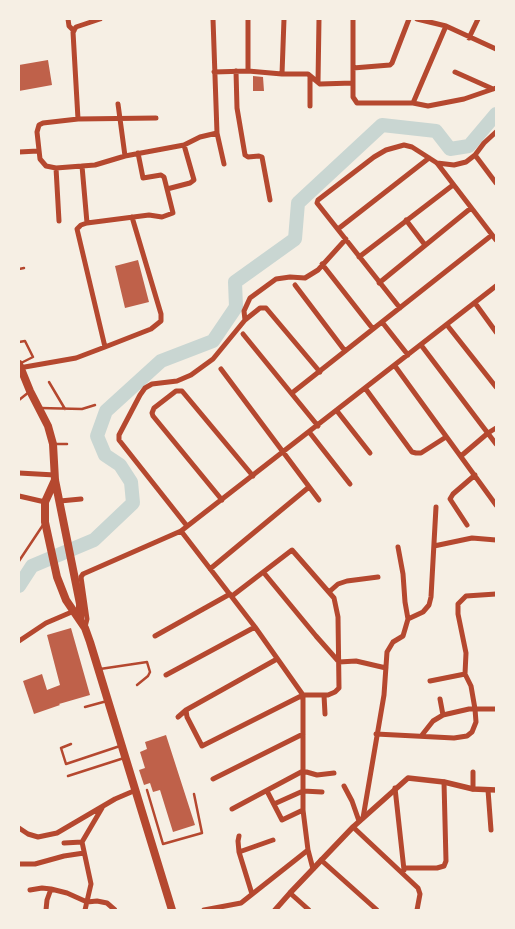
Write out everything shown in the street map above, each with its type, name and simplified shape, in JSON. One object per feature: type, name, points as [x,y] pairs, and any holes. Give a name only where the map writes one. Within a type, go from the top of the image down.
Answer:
[{"type":"main road","points":[[19,366],[48,426],[53,444],[55,478],[80,604],[80,620]]},
{"type":"main road","points":[[55,478],[45,502],[45,522],[57,577],[66,600],[85,628],[172,910]]},
{"type":"street","points":[[68,19],[69,26],[73,32],[78,119]]},
{"type":"street","points":[[73,32],[76,28],[98,19]]},
{"type":"street","points":[[213,19],[217,133],[224,164]]},
{"type":"street","points":[[248,19],[248,71]]},
{"type":"street","points":[[282,74],[284,19]]},
{"type":"street","points":[[318,82],[319,19]]},
{"type":"street","points":[[353,19],[353,83],[354,97],[357,103],[413,103],[428,106],[495,89]]},
{"type":"street","points":[[353,68],[390,65],[410,19]]},
{"type":"street","points":[[417,19],[424,19],[446,26],[496,49]]},
{"type":"street","points":[[469,38],[478,19]]},
{"type":"street","points":[[413,103],[446,26]]},
{"type":"street","points":[[236,71],[237,108],[245,155],[248,157],[262,157],[270,200]]},
{"type":"street","points":[[214,72],[248,71],[308,74],[324,85],[353,83]]},
{"type":"street","points":[[454,72],[495,89]]},
{"type":"street","points":[[310,76],[310,106]]},
{"type":"street","points":[[118,104],[125,156]]},
{"type":"street","points":[[156,118],[78,119],[42,123],[39,125],[37,132],[40,159],[44,165],[56,168],[82,166],[184,145],[200,137],[217,133]]},
{"type":"street","points":[[437,163],[454,165],[466,162],[496,132]]},
{"type":"street","points":[[168,189],[190,183],[194,180],[184,145]]},
{"type":"street","points":[[400,308],[317,203],[318,200],[374,157],[386,150],[404,145],[412,147],[437,163],[496,240]]},
{"type":"street","points":[[19,152],[38,151]]},
{"type":"street","points":[[105,347],[77,231],[79,226],[87,224],[153,215],[162,217],[171,214],[173,210],[163,176],[143,178],[138,153]]},
{"type":"street","points":[[475,155],[496,183]]},
{"type":"street","points":[[338,229],[429,158]]},
{"type":"street","points":[[82,166],[87,224]]},
{"type":"street","points":[[56,168],[58,221]]},
{"type":"street","points":[[359,257],[453,185]]},
{"type":"street","points":[[379,282],[471,208]]},
{"type":"street","points":[[19,366],[76,358],[151,328],[161,321],[161,314],[132,217]]},
{"type":"street","points":[[406,220],[426,245]]},
{"type":"street","points":[[292,393],[492,235]]},
{"type":"street","points":[[245,320],[244,311],[250,298],[276,279],[290,277],[305,278],[318,270],[346,240]]},
{"type":"street","points":[[322,264],[373,329]]},
{"type":"street","points":[[295,285],[345,351]]},
{"type":"street","points":[[85,628],[87,619],[81,577],[83,574],[182,531],[496,286]]},
{"type":"street","points":[[475,303],[496,332]]},
{"type":"street","points":[[188,526],[119,440],[119,435],[145,388],[152,384],[177,381],[191,375],[213,359],[245,320],[260,308],[266,308],[320,372]]},
{"type":"street","points":[[382,322],[408,355]]},
{"type":"street","points":[[447,325],[496,386]]},
{"type":"street","points":[[243,334],[318,426]]},
{"type":"street","points":[[421,345],[496,444]]},
{"type":"street","points":[[395,366],[496,504]]},
{"type":"street","points":[[221,369],[319,500]]},
{"type":"street","points":[[365,388],[412,452],[416,454],[421,453],[446,437]]},
{"type":"street","points":[[222,500],[153,416],[154,408],[176,391],[182,391],[253,476]]},
{"type":"street","points":[[337,410],[370,453]]},
{"type":"street","points":[[461,456],[496,428]]},
{"type":"street","points":[[310,433],[350,484]]},
{"type":"street","points":[[19,473],[55,478]]},
{"type":"street","points":[[467,525],[450,499],[474,475]]},
{"type":"street","points":[[210,569],[309,488]]},
{"type":"street","points":[[19,496],[45,502]]},
{"type":"street","points":[[60,502],[81,499]]},
{"type":"street","points":[[408,620],[423,612],[429,605],[436,507]]},
{"type":"street","points":[[182,531],[303,694],[303,810],[308,850],[313,869]]},
{"type":"street","points":[[434,546],[472,538],[496,540]]},
{"type":"street","points":[[361,819],[384,695],[387,652],[393,642],[403,636],[408,620],[398,547]]},
{"type":"street","points":[[155,636],[231,595],[264,573],[292,550],[334,598],[338,616],[339,662],[339,688],[334,692],[324,695],[303,694],[202,746],[187,717],[186,710]]},
{"type":"street","points":[[264,573],[339,662]]},
{"type":"street","points":[[329,592],[338,584],[347,581],[378,577]]},
{"type":"street","points":[[376,734],[422,735],[449,738],[467,736],[474,729],[475,710],[471,686],[464,674],[466,653],[458,614],[458,604],[466,596],[496,594]]},
{"type":"street","points":[[19,641],[46,623],[74,611]]},
{"type":"street","points":[[166,675],[255,627]]},
{"type":"street","points":[[178,717],[186,710],[277,659]]},
{"type":"street","points":[[339,662],[356,661],[386,668]]},
{"type":"street","points":[[430,680],[464,674]]},
{"type":"street","points":[[324,695],[325,714]]},
{"type":"street","points":[[440,699],[443,715]]},
{"type":"street","points":[[422,735],[433,721],[443,715],[496,709]]},
{"type":"street","points":[[213,779],[303,734]]},
{"type":"street","points":[[232,810],[303,771],[317,775],[334,773]]},
{"type":"street","points":[[473,772],[473,789]]},
{"type":"street","points":[[275,910],[361,819],[408,778],[444,782],[473,789],[496,790]]},
{"type":"street","points":[[404,868],[437,868],[444,866],[446,861],[444,782]]},
{"type":"street","points":[[344,786],[361,819]]},
{"type":"street","points":[[395,788],[404,875]]},
{"type":"street","points":[[488,790],[492,830]]},
{"type":"street","points":[[266,791],[282,820],[303,810]]},
{"type":"street","points":[[274,804],[303,791],[322,792]]},
{"type":"street","points":[[19,828],[28,834],[38,837],[57,833],[102,807],[137,794]]},
{"type":"street","points":[[85,910],[92,884],[82,842],[102,807]]},
{"type":"street","points":[[353,827],[418,888],[420,894],[417,910]]},
{"type":"street","points":[[240,836],[238,841],[239,852],[252,894]]},
{"type":"street","points":[[239,852],[273,840]]},
{"type":"street","points":[[64,843],[82,842]]},
{"type":"street","points":[[204,910],[237,905],[308,850]]},
{"type":"street","points":[[19,864],[36,864],[64,856],[84,853]]},
{"type":"street","points":[[321,860],[377,910]]},
{"type":"street","points":[[46,910],[47,900],[52,889]]},
{"type":"street","points":[[30,890],[52,889],[87,902],[97,901],[107,904],[115,910]]},
{"type":"street","points":[[290,893],[310,910]]},
{"type":"lane","points":[[19,269],[24,268]]},
{"type":"lane","points":[[19,342],[25,340],[33,357],[19,366]]},
{"type":"lane","points":[[49,382],[65,409]]},
{"type":"lane","points":[[19,400],[30,391]]},
{"type":"lane","points":[[38,408],[82,409],[95,405]]},
{"type":"lane","points":[[53,444],[67,444]]},
{"type":"lane","points":[[19,561],[45,522]]},
{"type":"lane","points":[[98,669],[148,662],[150,672],[137,685]]},
{"type":"lane","points":[[85,707],[108,701]]},
{"type":"lane","points":[[71,744],[61,748],[66,764],[122,746]]},
{"type":"lane","points":[[68,776],[125,757]]},
{"type":"lane","points":[[147,790],[163,844],[202,833],[194,794]]},
{"type":"lane","points":[[137,794],[148,794]]},
{"type":"lane","points":[[147,829],[157,822]]},
{"type":"lane","points":[[147,829],[159,828]]},
{"type":"building","points":[[48,60],[52,85],[19,91],[19,65]]},
{"type":"building","points":[[253,76],[263,77],[264,91],[253,91]]},
{"type":"building","points":[[138,260],[149,302],[125,308],[115,266]]},
{"type":"building","points":[[71,628],[90,695],[34,714],[23,681],[42,674],[47,690],[60,685],[47,635]]},
{"type":"building","points":[[166,735],[195,825],[173,832],[160,790],[153,792],[150,783],[144,785],[139,770],[145,768],[140,752],[147,749],[145,742]]},
{"type":"waterway","points":[[19,586],[32,566],[94,540],[133,503],[131,482],[120,465],[105,455],[97,436],[106,411],[161,361],[213,341],[236,307],[235,282],[295,239],[298,203],[382,125],[436,131],[450,149],[469,146],[496,114]]}]
